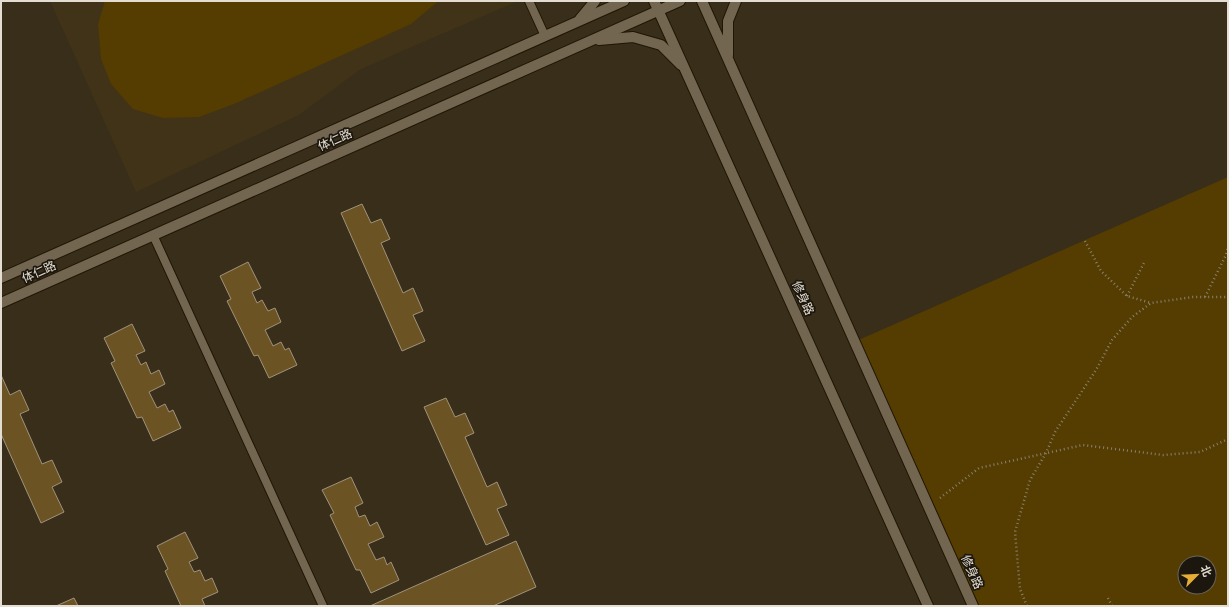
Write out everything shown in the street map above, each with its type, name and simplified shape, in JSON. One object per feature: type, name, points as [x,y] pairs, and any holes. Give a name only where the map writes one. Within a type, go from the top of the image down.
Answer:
[{"type":"street","points":[[578,21],[595,1]]},
{"type":"street","name":"体仁路","points":[[1,278],[624,1]]},
{"type":"street","name":"体仁路","points":[[1,303],[589,42],[657,6],[680,1]]},
{"type":"street","name":"修身路","points":[[702,1],[973,606]]},
{"type":"street","points":[[728,59],[728,21],[736,1]]},
{"type":"street","name":"修身路","points":[[657,6],[928,606]]},
{"type":"street","points":[[589,42],[633,37],[661,45],[685,69]]},
{"type":"lane","points":[[529,1],[544,36]]},
{"type":"lane","points":[[153,235],[323,606]]},
{"type":"path","points":[[1085,241],[1101,271],[1127,296],[1151,303],[1193,297],[1228,297]]},
{"type":"path","points":[[1205,297],[1228,247]]},
{"type":"path","points":[[1127,296],[1145,261]]},
{"type":"path","points":[[1027,606],[1020,589],[1015,532],[1030,480],[1046,453],[1055,432],[1096,370],[1112,340],[1132,317],[1151,303]]},
{"type":"path","points":[[929,507],[979,468],[1082,445],[1163,455],[1200,452],[1228,439]]},
{"type":"path","points":[[1108,598],[1112,606]]},
{"type":"shaded area","points":[[50,1],[518,1],[361,69],[299,115],[136,192]]},
{"type":"shaded area","points":[[105,1],[437,1],[411,24],[234,104],[199,117],[163,118],[133,109],[111,84],[101,59],[98,24]]},
{"type":"shaded area","points":[[1228,177],[1228,606],[973,606],[854,342]]},
{"type":"building","points":[[362,204],[371,223],[381,219],[390,239],[381,243],[403,293],[413,288],[423,311],[413,315],[425,341],[402,351],[341,213]]},
{"type":"building","points":[[248,262],[261,288],[252,292],[257,303],[262,300],[268,311],[275,308],[281,322],[265,330],[273,346],[281,342],[285,350],[289,348],[297,365],[269,378],[258,355],[254,356],[227,301],[231,299],[220,276]]},
{"type":"building","points":[[132,324],[145,351],[136,355],[141,365],[146,362],[151,374],[159,370],[165,384],[149,392],[157,408],[165,404],[169,412],[173,410],[181,428],[153,441],[142,417],[137,418],[111,363],[115,361],[104,338]]},
{"type":"building","points":[[1,375],[10,395],[20,390],[29,410],[20,414],[42,464],[52,460],[62,482],[52,487],[64,512],[41,523],[1,434]]},
{"type":"building","points":[[446,398],[455,417],[465,413],[474,433],[465,437],[487,487],[497,482],[507,505],[497,509],[509,535],[486,545],[424,407]]},
{"type":"building","points":[[351,477],[363,503],[355,507],[359,517],[365,515],[370,526],[377,522],[384,537],[368,544],[376,560],[384,557],[387,565],[391,562],[399,580],[371,593],[360,570],[356,570],[330,515],[334,513],[322,490]]},
{"type":"building","points":[[185,532],[198,558],[189,562],[194,572],[200,570],[205,581],[212,578],[218,592],[202,599],[205,606],[181,606],[165,571],[168,569],[157,546]]},
{"type":"building","points":[[516,541],[536,587],[493,606],[370,606]]},
{"type":"building","points":[[74,598],[78,606],[56,606]]}]
